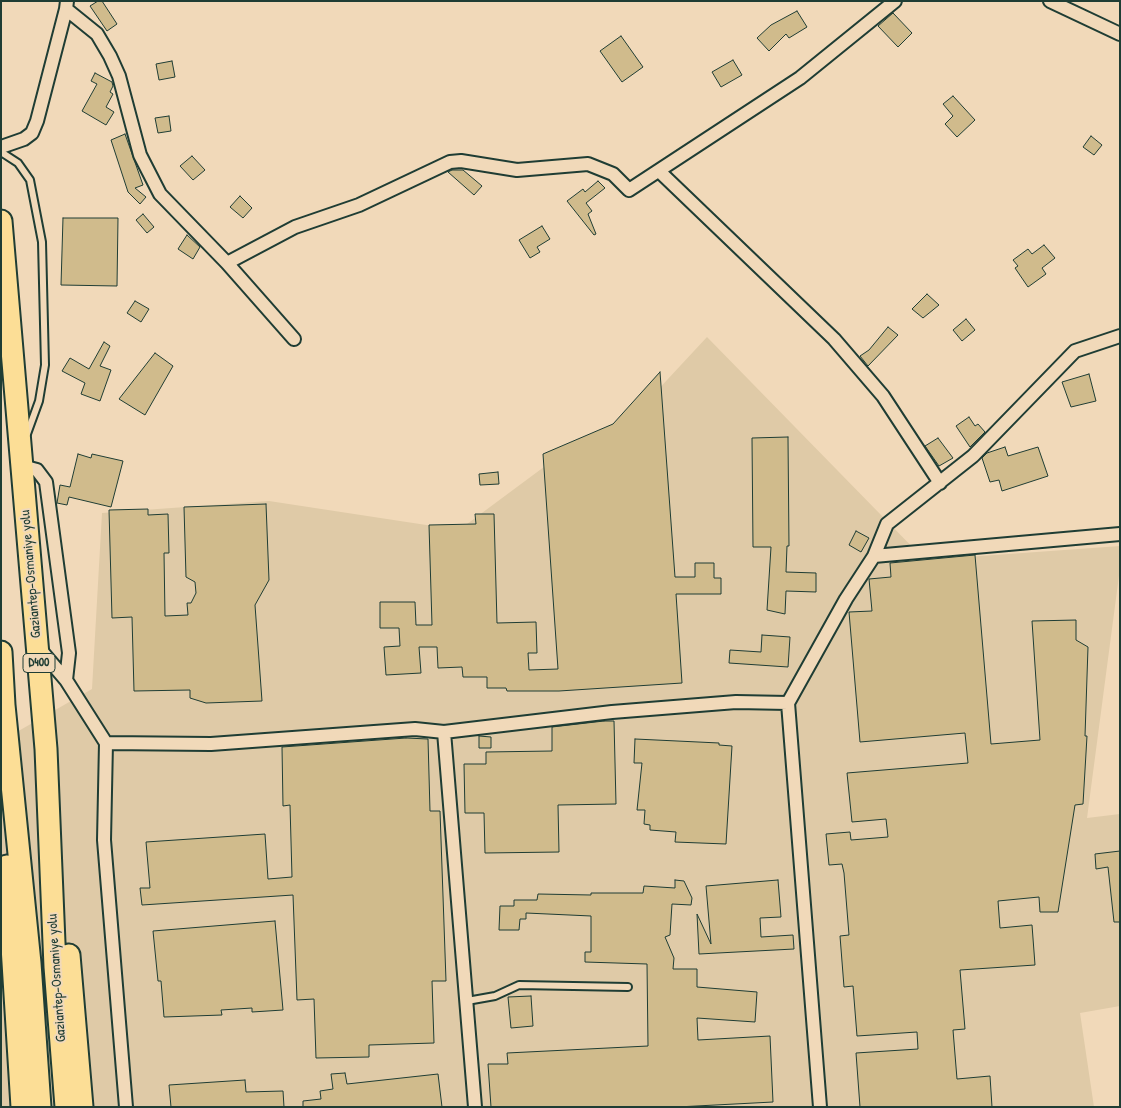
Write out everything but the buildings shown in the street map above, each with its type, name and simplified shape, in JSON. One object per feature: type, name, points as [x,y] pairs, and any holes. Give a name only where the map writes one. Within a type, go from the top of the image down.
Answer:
[{"type":"highway","name":"Gaziantep-Osmaniye yolu","points":[[1,220],[46,749],[55,967],[66,1107]]},
{"type":"highway","name":"Gaziantep-Osmaniye yolu","points":[[1,652],[30,963],[40,1107]]},
{"type":"highway","name":"D400","points":[[46,749],[58,816],[63,900],[82,1107]]},
{"type":"highway","name":"D400","points":[[11,761],[5,823],[12,971],[22,1107]]},
{"type":"street","points":[[227,263],[296,226],[359,205],[410,183],[450,162],[462,160],[517,170],[588,164],[613,174],[629,190],[660,172],[800,78],[895,1]]},
{"type":"street","points":[[1050,1],[1120,34]]},
{"type":"street","points":[[1,147],[24,139],[32,132],[37,121],[66,5],[97,34],[110,56],[119,76],[140,155],[160,194],[227,263],[294,339]]},
{"type":"street","points":[[660,172],[834,339],[883,396],[940,483]]},
{"type":"street","points":[[820,1107],[788,703],[846,599],[874,556],[887,524],[973,456],[1075,351],[1120,336]]},
{"type":"street","points":[[21,459],[37,470],[46,482],[69,653],[66,680]]},
{"type":"street","points":[[874,556],[1120,534]]},
{"type":"street","points":[[38,647],[66,680],[106,743],[104,840],[126,1107]]},
{"type":"street","points":[[106,743],[212,744],[415,729],[444,732],[621,711],[736,702],[788,703]]},
{"type":"street","points":[[444,732],[476,1107]]},
{"type":"lane","points":[[1,152],[18,163],[30,180],[42,242],[45,365],[38,401],[21,459]]},
{"type":"lane","points":[[467,1001],[495,996],[519,985],[628,987]]},
{"type":"shaded area","points":[[707,337],[925,560],[1120,546],[1120,568],[1087,818],[1120,814],[1120,1006],[1080,1013],[1094,1107],[1,1107],[1,741],[92,689],[102,513],[269,501],[459,530],[552,461],[614,437]]}]
